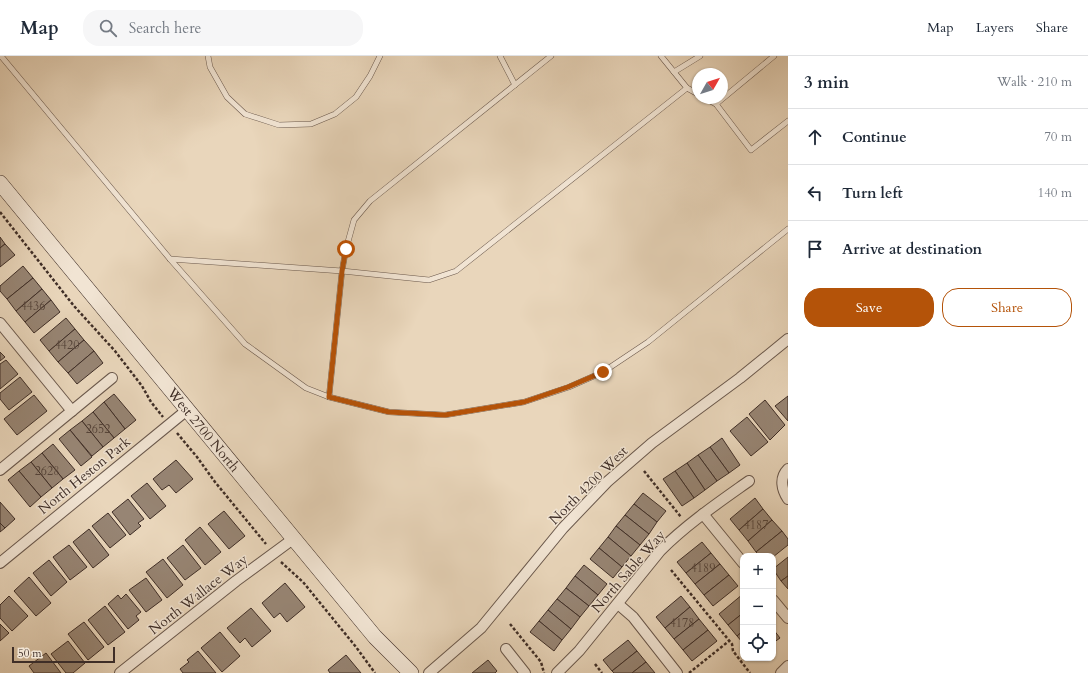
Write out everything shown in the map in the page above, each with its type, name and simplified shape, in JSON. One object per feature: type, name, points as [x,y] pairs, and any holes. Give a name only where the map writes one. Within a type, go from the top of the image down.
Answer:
[{"type":"street","name":"West 2700 North","points":[[0,183],[293,539],[376,637],[411,673]]},
{"type":"street","points":[[0,323],[72,411]]},
{"type":"street","name":"North 4200 West","points":[[429,673],[481,628],[563,528],[607,482],[652,442],[740,378],[788,339]]},
{"type":"street","points":[[0,470],[112,378]]},
{"type":"street","name":"North Heston Park","points":[[0,563],[187,410]]},
{"type":"street","points":[[786,472],[782,488],[788,500]]},
{"type":"street","name":"North Sable Way","points":[[557,673],[579,651],[660,551],[683,529],[749,481]]},
{"type":"street","points":[[703,514],[740,559]]},
{"type":"street","name":"North Wallace Way","points":[[120,673],[236,581],[293,539]]},
{"type":"street","points":[[618,604],[632,617],[677,673]]},
{"type":"street","points":[[776,604],[788,618]]},
{"type":"street","points":[[506,649],[525,673]]},
{"type":"street","points":[[781,673],[788,666]]},
{"type":"lane","points":[[1,56],[170,259],[245,344],[306,388],[329,397],[389,412],[445,415],[524,402],[568,387],[603,372],[648,342],[788,229]]},
{"type":"lane","points":[[208,56],[210,67],[228,97],[245,114],[279,124],[311,124],[335,114],[356,97],[370,76],[380,56]]},
{"type":"lane","points":[[500,56],[515,85]]},
{"type":"lane","points":[[329,397],[342,271],[354,220],[370,201],[551,56]]},
{"type":"lane","points":[[661,56],[687,88],[692,91]]},
{"type":"lane","points":[[674,72],[700,56]]},
{"type":"lane","points":[[728,94],[774,56]]},
{"type":"lane","points":[[170,259],[342,271],[429,280],[456,271],[687,88]]},
{"type":"lane","points":[[716,104],[752,150],[788,121]]},
{"type":"path","points":[[0,212],[74,306],[115,350],[142,386],[159,413]]},
{"type":"path","points":[[179,435],[215,482],[266,543]]},
{"type":"path","points":[[644,471],[683,519]]},
{"type":"path","points":[[282,562],[303,582],[356,647],[374,673]]},
{"type":"path","points":[[671,570],[729,640],[732,644],[733,651],[750,673]]},
{"type":"path","points":[[510,624],[541,662],[544,673]]},
{"type":"path","points":[[690,673],[729,640]]},
{"type":"path","points":[[594,664],[602,673]]},
{"type":"building","points":[[0,237],[5,244],[0,248]]},
{"type":"building","points":[[5,244],[15,255],[0,267],[0,248]]},
{"type":"building","points":[[23,266],[33,278],[7,299],[0,291],[0,286]]},
{"type":"building","points":[[33,278],[42,289],[16,311],[7,299]]},
{"type":"building","points":[[42,289],[51,300],[25,322],[16,311]]},
{"type":"building","points":[[51,300],[60,312],[34,333],[25,322]]},
{"type":"building","points":[[66,318],[75,329],[49,351],[40,340]]},
{"type":"building","points":[[75,329],[84,340],[58,362],[49,351]]},
{"type":"building","points":[[84,340],[94,351],[68,373],[58,362]]},
{"type":"building","points":[[94,351],[103,363],[77,384],[68,373]]},
{"type":"building","points":[[0,352],[5,357],[0,361]]},
{"type":"building","points":[[6,360],[18,374],[0,389],[0,364]]},
{"type":"building","points":[[20,377],[32,392],[9,410],[0,399],[0,393]]},
{"type":"building","points":[[114,394],[136,420],[125,429],[104,402]]},
{"type":"building","points":[[34,395],[47,411],[17,435],[4,419]]},
{"type":"building","points":[[788,396],[788,421],[775,406]]},
{"type":"building","points":[[765,400],[785,425],[770,440],[749,414]]},
{"type":"building","points":[[104,402],[125,429],[114,438],[93,412]]},
{"type":"building","points":[[93,412],[114,438],[103,447],[82,421]]},
{"type":"building","points":[[747,417],[768,442],[751,456],[730,431]]},
{"type":"building","points":[[82,421],[103,447],[92,456],[70,430]]},
{"type":"building","points":[[70,430],[92,457],[81,466],[59,439]]},
{"type":"building","points":[[722,438],[740,465],[729,473],[710,447]]},
{"type":"building","points":[[53,444],[75,470],[63,479],[42,453]]},
{"type":"building","points":[[710,447],[729,473],[717,481],[698,455]]},
{"type":"building","points":[[42,453],[63,479],[52,488],[31,462]]},
{"type":"building","points":[[698,455],[717,481],[705,490],[687,463]]},
{"type":"building","points":[[176,460],[193,479],[176,493],[169,485],[162,490],[153,479]]},
{"type":"building","points":[[31,462],[52,488],[41,497],[19,471]]},
{"type":"building","points":[[687,463],[705,490],[694,498],[675,471]]},
{"type":"building","points":[[19,471],[41,497],[30,507],[8,480]]},
{"type":"building","points":[[675,471],[694,498],[682,506],[663,479]]},
{"type":"building","points":[[147,483],[166,506],[150,519],[131,496]]},
{"type":"building","points":[[643,493],[666,511],[657,522],[634,504]]},
{"type":"building","points":[[755,498],[763,509],[739,530],[730,519]]},
{"type":"building","points":[[128,499],[144,519],[138,523],[141,526],[130,535],[112,512]]},
{"type":"building","points":[[0,502],[15,519],[5,528],[0,523]]},
{"type":"building","points":[[634,504],[657,522],[649,534],[625,515]]},
{"type":"building","points":[[763,509],[772,520],[748,541],[739,530]]},
{"type":"building","points":[[224,511],[245,536],[229,549],[208,524]]},
{"type":"building","points":[[108,513],[126,535],[110,548],[92,526]]},
{"type":"building","points":[[625,515],[649,534],[640,545],[616,526]]},
{"type":"building","points":[[772,520],[782,531],[756,552],[748,541]]},
{"type":"building","points":[[0,523],[5,528],[0,532]]},
{"type":"building","points":[[616,526],[640,545],[631,556],[608,537]]},
{"type":"building","points":[[200,527],[221,552],[205,565],[185,540]]},
{"type":"building","points":[[89,529],[109,555],[93,568],[73,542]]},
{"type":"building","points":[[782,531],[788,539],[788,545],[776,555],[776,553],[756,552]]},
{"type":"building","points":[[608,537],[631,556],[622,567],[599,548]]},
{"type":"building","points":[[702,542],[711,553],[686,573],[677,562]]},
{"type":"building","points":[[69,545],[87,567],[70,580],[53,557]]},
{"type":"building","points":[[183,545],[201,568],[185,580],[167,558]]},
{"type":"building","points":[[599,548],[622,567],[613,578],[590,559]]},
{"type":"building","points":[[711,553],[720,564],[695,584],[686,573]]},
{"type":"building","points":[[788,557],[788,576],[781,581],[776,574],[776,567]]},
{"type":"building","points":[[163,559],[183,585],[167,598],[146,572]]},
{"type":"building","points":[[49,560],[67,582],[51,596],[33,573]]},
{"type":"building","points":[[720,564],[729,575],[704,595],[695,584]]},
{"type":"building","points":[[584,565],[607,584],[598,595],[575,576]]},
{"type":"building","points":[[729,575],[738,586],[713,606],[704,595]]},
{"type":"building","points":[[575,576],[598,595],[589,606],[566,588]]},
{"type":"building","points":[[788,576],[788,589],[781,581]]},
{"type":"building","points":[[29,577],[51,603],[36,616],[14,591]]},
{"type":"building","points":[[146,578],[162,600],[146,612],[129,590]]},
{"type":"building","points":[[285,583],[305,607],[287,622],[280,613],[274,618],[262,603]]},
{"type":"building","points":[[566,588],[589,606],[580,617],[557,599]]},
{"type":"building","points":[[126,594],[141,612],[136,616],[139,620],[128,629],[108,604],[118,595],[121,599]]},
{"type":"building","points":[[9,596],[28,616],[12,631],[0,618],[0,605]]},
{"type":"building","points":[[681,596],[690,607],[665,628],[656,617]]},
{"type":"building","points":[[740,596],[740,615],[728,625],[719,614]]},
{"type":"building","points":[[557,599],[580,617],[571,629],[548,610]]},
{"type":"building","points":[[105,606],[125,632],[108,645],[88,620]]},
{"type":"building","points":[[690,607],[699,619],[674,639],[665,628]]},
{"type":"building","points":[[251,608],[271,631],[252,647],[245,638],[240,643],[227,628]]},
{"type":"building","points":[[548,610],[571,629],[562,640],[539,621]]},
{"type":"building","points":[[740,615],[740,634],[737,636],[728,625]]},
{"type":"building","points":[[699,619],[708,630],[683,650],[674,639]]},
{"type":"building","points":[[539,621],[562,640],[554,651],[530,632]]},
{"type":"building","points":[[84,622],[104,647],[88,660],[68,634]]},
{"type":"building","points":[[0,624],[9,633],[0,641]]},
{"type":"building","points":[[708,630],[717,641],[692,661],[683,650]]},
{"type":"building","points":[[220,632],[240,656],[222,672],[201,648]]},
{"type":"building","points":[[776,633],[780,638],[776,641]]},
{"type":"building","points":[[628,640],[637,651],[612,671],[603,660]]},
{"type":"building","points":[[68,641],[85,663],[73,673],[66,673],[51,654]]},
{"type":"building","points":[[198,651],[216,673],[183,673],[180,669],[189,662],[187,660]]},
{"type":"building","points":[[637,651],[646,662],[632,673],[614,673],[612,671]]},
{"type":"building","points":[[46,653],[61,673],[34,673],[29,666]]},
{"type":"building","points":[[346,655],[361,673],[330,673],[328,670]]},
{"type":"building","points":[[488,660],[497,671],[495,673],[472,673]]},
{"type":"building","points":[[646,662],[655,673],[632,673]]},
{"type":"route","points":[[346,249],[342,271],[329,397],[389,412],[445,415],[524,402],[568,387],[603,372]]}]
